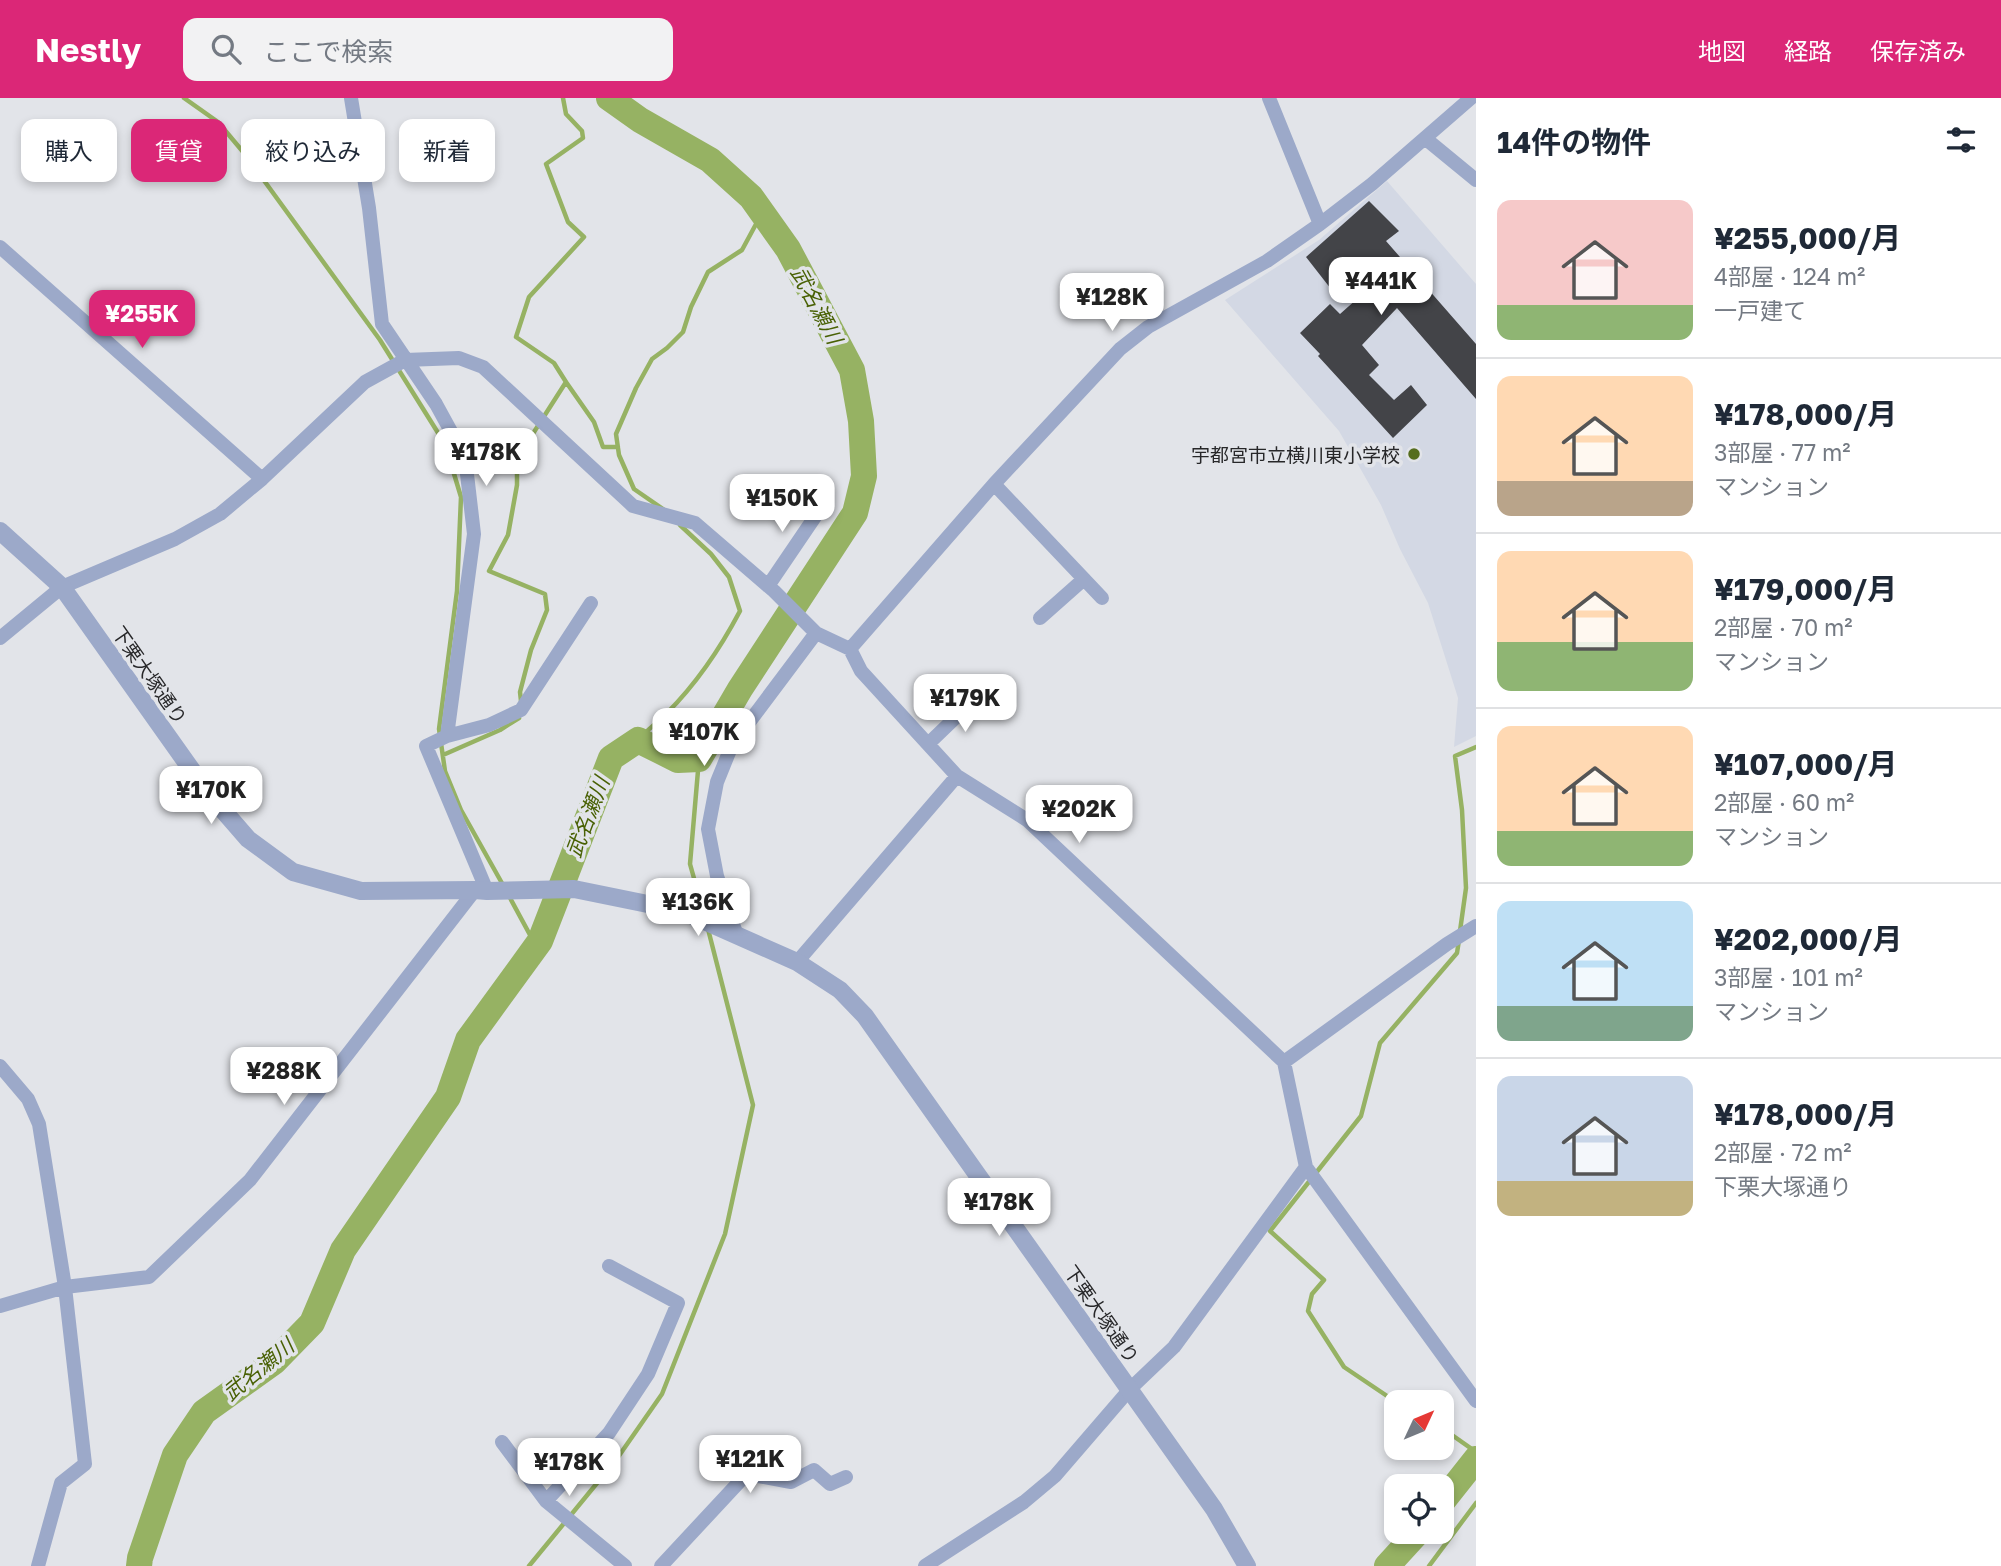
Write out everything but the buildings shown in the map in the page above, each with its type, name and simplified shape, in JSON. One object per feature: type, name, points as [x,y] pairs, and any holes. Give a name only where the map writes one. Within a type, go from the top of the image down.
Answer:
[{"type":"street","points":[[351,98],[369,208],[383,324],[436,404],[465,457],[474,534],[447,736]]},
{"type":"street","points":[[1269,98],[1320,224]]},
{"type":"street","points":[[850,649],[994,484],[1120,349],[1148,327],[1267,261],[1320,224],[1426,139],[1471,98]]},
{"type":"street","points":[[1426,139],[1476,180]]},
{"type":"street","points":[[0,247],[262,479]]},
{"type":"street","points":[[0,638],[62,587],[175,539],[220,514],[262,479],[365,382],[405,360],[459,358],[483,367],[633,506],[695,523],[811,628],[850,649],[861,671],[957,776],[1027,820],[1284,1062],[1306,1167],[1476,1401]]},
{"type":"street","points":[[994,484],[1102,598]]},
{"type":"street","points":[[771,589],[825,502]]},
{"type":"street","name":"下栗大塚通り","points":[[0,531],[62,587],[208,793],[248,839],[293,872],[361,891],[573,889],[682,911],[797,962],[840,990],[865,1016],[1130,1389],[1214,1508],[1247,1566]]},
{"type":"street","points":[[1040,618],[1084,579]]},
{"type":"street","points":[[0,1306],[65,1286],[149,1277],[241,1188],[267,1158],[481,890],[426,746],[447,736],[489,725],[521,710],[591,603]]},
{"type":"street","points":[[733,932],[717,876],[708,829],[717,782],[733,745],[811,628]]},
{"type":"street","points":[[928,744],[977,698]]},
{"type":"street","points":[[797,962],[957,776]]},
{"type":"street","points":[[1284,1062],[1476,926]]},
{"type":"street","points":[[0,1066],[29,1099],[39,1124],[65,1286],[85,1464],[61,1483],[38,1566]]},
{"type":"street","points":[[925,1566],[1024,1502],[1055,1476],[1130,1389],[1174,1347],[1306,1167]]},
{"type":"street","points":[[546,1501],[616,1423],[648,1374],[678,1303],[609,1266]]},
{"type":"street","points":[[502,1442],[546,1501],[625,1566]]},
{"type":"street","points":[[661,1566],[741,1480],[753,1475],[791,1482],[814,1470],[830,1484],[846,1476]]},
{"type":"shaded area","name":"宇都宮市立横川東小学校","points":[[1387,181],[1476,284],[1476,736],[1454,747],[1458,698],[1428,603],[1381,505],[1339,431],[1225,300],[1319,240]]},
{"type":"waterway","points":[[184,98],[218,122],[244,153],[380,340],[445,444],[461,497],[457,591],[439,729],[445,771],[461,810],[503,885]]},
{"type":"waterway","points":[[521,701],[520,692],[531,650],[547,610],[545,594],[489,571],[508,535],[517,485],[517,465],[534,432],[566,382],[554,363],[516,337],[529,297],[584,237],[568,222],[546,164],[583,138],[582,131],[566,114],[563,98]]},
{"type":"waterway","name":"武名瀬川","points":[[139,1566],[175,1455],[204,1412],[274,1362],[312,1323],[343,1250],[448,1097],[468,1040],[540,941],[611,758],[638,740],[678,760],[699,759],[740,689],[855,513],[864,476],[861,421],[852,370],[788,249],[751,197],[710,160],[640,120],[609,98]]},
{"type":"waterway","points":[[663,509],[634,489],[619,455],[616,434],[652,359],[683,332],[691,307],[708,272],[742,250],[762,213]]},
{"type":"waterway","points":[[566,382],[594,422],[603,447],[618,447]]},
{"type":"waterway","points":[[638,740],[678,702],[698,677],[740,611],[729,577],[711,554],[680,525]]},
{"type":"waterway","points":[[443,755],[500,730],[519,718]]},
{"type":"waterway","points":[[1460,931],[1466,888],[1462,810],[1455,756],[1476,747]]},
{"type":"waterway","points":[[699,759],[690,864],[704,914]]},
{"type":"waterway","points":[[509,896],[536,946]]},
{"type":"waterway","points":[[529,1566],[616,1460],[662,1394],[725,1234],[753,1105],[708,929]]},
{"type":"waterway","points":[[1384,1394],[1344,1367],[1308,1311],[1312,1294],[1324,1280],[1270,1231],[1361,1116],[1380,1043],[1457,953],[1459,940]]},
{"type":"waterway","points":[[1454,1436],[1476,1452]]},
{"type":"waterway","points":[[1454,1487],[1476,1459]]},
{"type":"waterway","points":[[1429,1566],[1476,1503]]},
{"type":"waterway","points":[[1387,1566],[1407,1544]]},
{"type":"place","name":"宇都宮市立横川東小学校","points":[[1414,454]]}]
